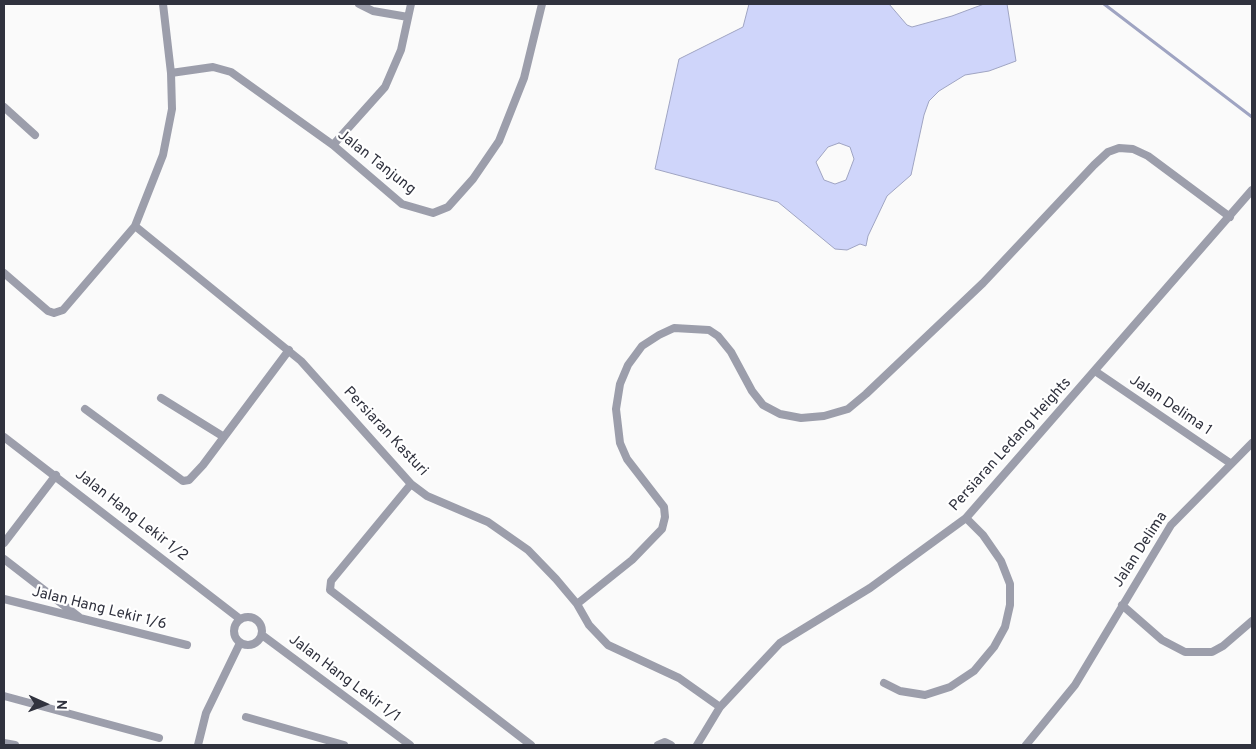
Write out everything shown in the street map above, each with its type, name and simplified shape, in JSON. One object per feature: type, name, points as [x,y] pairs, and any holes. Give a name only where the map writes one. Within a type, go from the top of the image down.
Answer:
[{"type":"street","points":[[4,273],[48,311],[54,313],[63,310],[134,226],[163,155],[172,109],[171,73],[163,4]]},
{"type":"street","points":[[358,4],[373,11],[408,18]]},
{"type":"street","points":[[332,145],[385,87],[401,50],[411,4]]},
{"type":"street","name":"Jalan Tanjung","points":[[171,73],[212,67],[231,72],[332,145],[402,204],[433,213],[448,207],[473,179],[499,142],[524,78],[542,4]]},
{"type":"street","points":[[4,107],[35,135]]},
{"type":"street","points":[[576,604],[632,560],[662,529],[665,517],[664,507],[627,459],[620,444],[616,409],[620,384],[628,365],[642,346],[659,335],[674,328],[709,330],[718,336],[731,352],[752,391],[763,405],[780,414],[801,418],[824,416],[848,409],[866,394],[983,282],[1108,152],[1120,148],[1133,149],[1148,156],[1230,217]]},
{"type":"street","name":"Persiaran Ledang Heights","points":[[697,745],[720,708],[780,643],[870,588],[966,518],[1252,190]]},
{"type":"street","name":"Persiaran Kasturi","points":[[134,226],[301,360],[411,484],[427,496],[488,522],[528,550],[576,604],[590,625],[608,645],[679,678],[720,708]]},
{"type":"street","points":[[84,409],[183,481],[195,477],[289,350]]},
{"type":"street","name":"Jalan Delima 1","points":[[1095,371],[1230,463]]},
{"type":"street","points":[[161,398],[224,437]]},
{"type":"street","name":"Jalan Hang Lekir 1/2","points":[[4,437],[56,475],[240,619]]},
{"type":"street","name":"Jalan Delima","points":[[1252,442],[1171,525],[1122,604],[1162,640],[1185,652],[1212,652],[1223,646],[1252,621]]},
{"type":"street","points":[[4,543],[56,475]]},
{"type":"street","points":[[411,484],[331,581],[330,590],[531,745]]},
{"type":"street","points":[[884,683],[900,691],[925,695],[950,687],[974,671],[994,647],[1005,627],[1010,605],[1010,584],[1001,561],[983,535],[966,518]]},
{"type":"street","points":[[4,559],[83,620]]},
{"type":"street","name":"Jalan Hang Lekir 1/6","points":[[4,599],[187,645]]},
{"type":"street","points":[[1026,745],[1075,684],[1122,604]]},
{"type":"street","points":[[250,617],[258,621],[262,634],[253,645],[240,643],[234,631],[240,619],[250,617]]},
{"type":"street","name":"Jalan Hang Lekir 1/1","points":[[262,634],[407,745]]},
{"type":"street","points":[[198,745],[206,713],[240,643]]},
{"type":"street","points":[[4,696],[159,738]]},
{"type":"street","points":[[246,717],[344,745]]},
{"type":"street","points":[[658,745],[662,742],[672,745]]},
{"type":"street","points":[[4,743],[15,745]]},
{"type":"water","points":[[749,4],[889,4],[907,25],[912,27],[952,16],[984,4],[1007,4],[1016,61],[989,71],[965,75],[939,91],[929,101],[924,115],[911,175],[887,196],[868,236],[866,246],[860,244],[847,250],[835,249],[778,202],[655,169],[679,59],[743,27]],"holes":[[[839,143],[850,147],[854,159],[846,180],[835,184],[824,180],[816,162],[828,147]]]},
{"type":"waterway","points":[[1104,4],[1252,117]]}]
